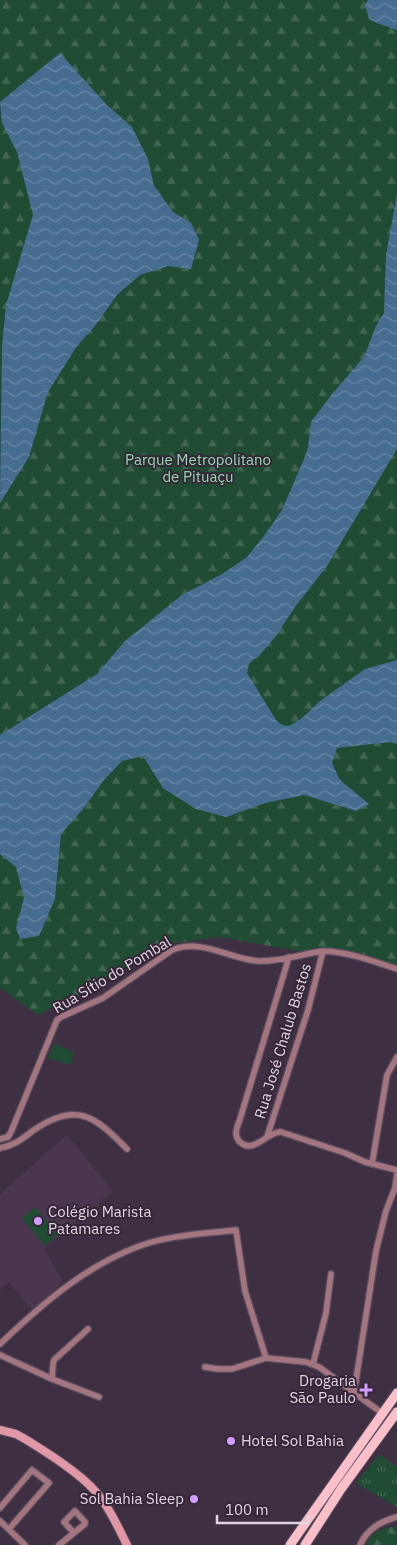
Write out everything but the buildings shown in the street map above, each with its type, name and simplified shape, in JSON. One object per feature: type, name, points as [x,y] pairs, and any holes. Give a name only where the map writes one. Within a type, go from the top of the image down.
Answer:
[{"type":"main road","points":[[290,1545],[397,1393]]},
{"type":"main road","points":[[305,1545],[331,1502],[397,1412]]},
{"type":"street","name":"Rua Sítio do Pombal","points":[[0,1139],[8,1137],[11,1132],[54,1026],[61,1017],[103,998],[172,950],[180,947],[197,946],[256,961],[271,961],[323,951],[362,958],[397,970]]},
{"type":"street","name":"Rua José Chalub Bastos","points":[[267,1137],[308,1010],[323,951]]},
{"type":"street","points":[[289,958],[236,1133],[239,1142],[244,1145],[255,1144],[277,1132],[281,1132],[372,1164],[397,1170]]},
{"type":"street","points":[[372,1164],[387,1075],[397,1057]]},
{"type":"street","points":[[0,1148],[14,1144],[52,1118],[72,1115],[84,1116],[99,1122],[127,1148]]},
{"type":"street","points":[[354,1393],[376,1251],[386,1211],[396,1188],[397,1174]]},
{"type":"street","points":[[0,1344],[24,1321],[70,1284],[122,1254],[156,1241],[236,1230],[245,1290],[266,1358]]},
{"type":"street","points":[[313,1364],[326,1314],[331,1274]]},
{"type":"street","points":[[52,1379],[52,1364],[54,1360],[88,1328]]},
{"type":"street","points":[[0,1355],[52,1379],[100,1397]]},
{"type":"street","points":[[205,1367],[232,1369],[266,1358],[294,1360],[313,1364],[382,1413]]},
{"type":"street","points":[[0,1430],[11,1432],[25,1439],[85,1481],[105,1504],[127,1545]]},
{"type":"street","points":[[0,1508],[32,1470],[49,1483],[9,1529]]},
{"type":"street","points":[[360,1545],[366,1534],[373,1528],[388,1519],[397,1517]]},
{"type":"street","points":[[0,1521],[25,1545]]},
{"type":"street","points":[[59,1545],[74,1533]]},
{"type":"shaded area","name":"Colégio Marista Patamares","points":[[67,1135],[113,1191],[44,1248],[63,1282],[32,1310],[9,1282],[0,1290],[0,1194]]},
{"type":"green space","name":"Parque Metropolitano de Pituaçu","points":[[0,0],[397,0],[397,968],[333,950],[303,952],[220,937],[168,944],[38,1015],[0,988]]},
{"type":"green space","points":[[54,1043],[74,1053],[70,1065],[48,1058]]},
{"type":"green space","points":[[35,1207],[58,1234],[45,1246],[22,1218]]},
{"type":"green space","points":[[379,1454],[397,1467],[397,1507],[356,1483]]},
{"type":"green space","points":[[397,1526],[397,1545],[366,1545],[368,1540],[378,1531]]},
{"type":"water","points":[[368,0],[397,0],[397,30],[369,19],[365,5]]},
{"type":"water","points":[[60,53],[107,105],[132,127],[148,159],[154,186],[173,212],[191,223],[199,240],[191,269],[168,266],[140,275],[117,295],[95,326],[77,346],[48,392],[29,457],[0,503],[2,347],[6,305],[33,215],[17,152],[2,123],[0,102]]},
{"type":"water","points":[[397,194],[397,449],[327,566],[295,607],[276,636],[259,656],[249,664],[247,673],[276,720],[282,725],[289,726],[301,719],[320,701],[365,669],[397,660],[397,744],[390,742],[337,748],[332,763],[340,780],[369,804],[356,811],[304,795],[265,803],[226,817],[196,809],[163,788],[143,756],[122,761],[104,780],[83,809],[61,834],[55,899],[39,936],[20,939],[16,928],[24,898],[16,867],[0,854],[0,735],[97,674],[125,641],[182,595],[222,574],[247,557],[264,536],[282,510],[304,459],[308,447],[311,422],[364,357],[376,326],[384,313],[386,255]]},
{"type":"place","name":"Colégio Marista Patamares","points":[[38,1221]]},
{"type":"place","name":"Drogaria São Paulo","points":[[366,1390]]},
{"type":"place","name":"Hotel Sol Bahia","points":[[231,1441]]},
{"type":"place","name":"Sol Bahia Sleep","points":[[194,1499]]}]
